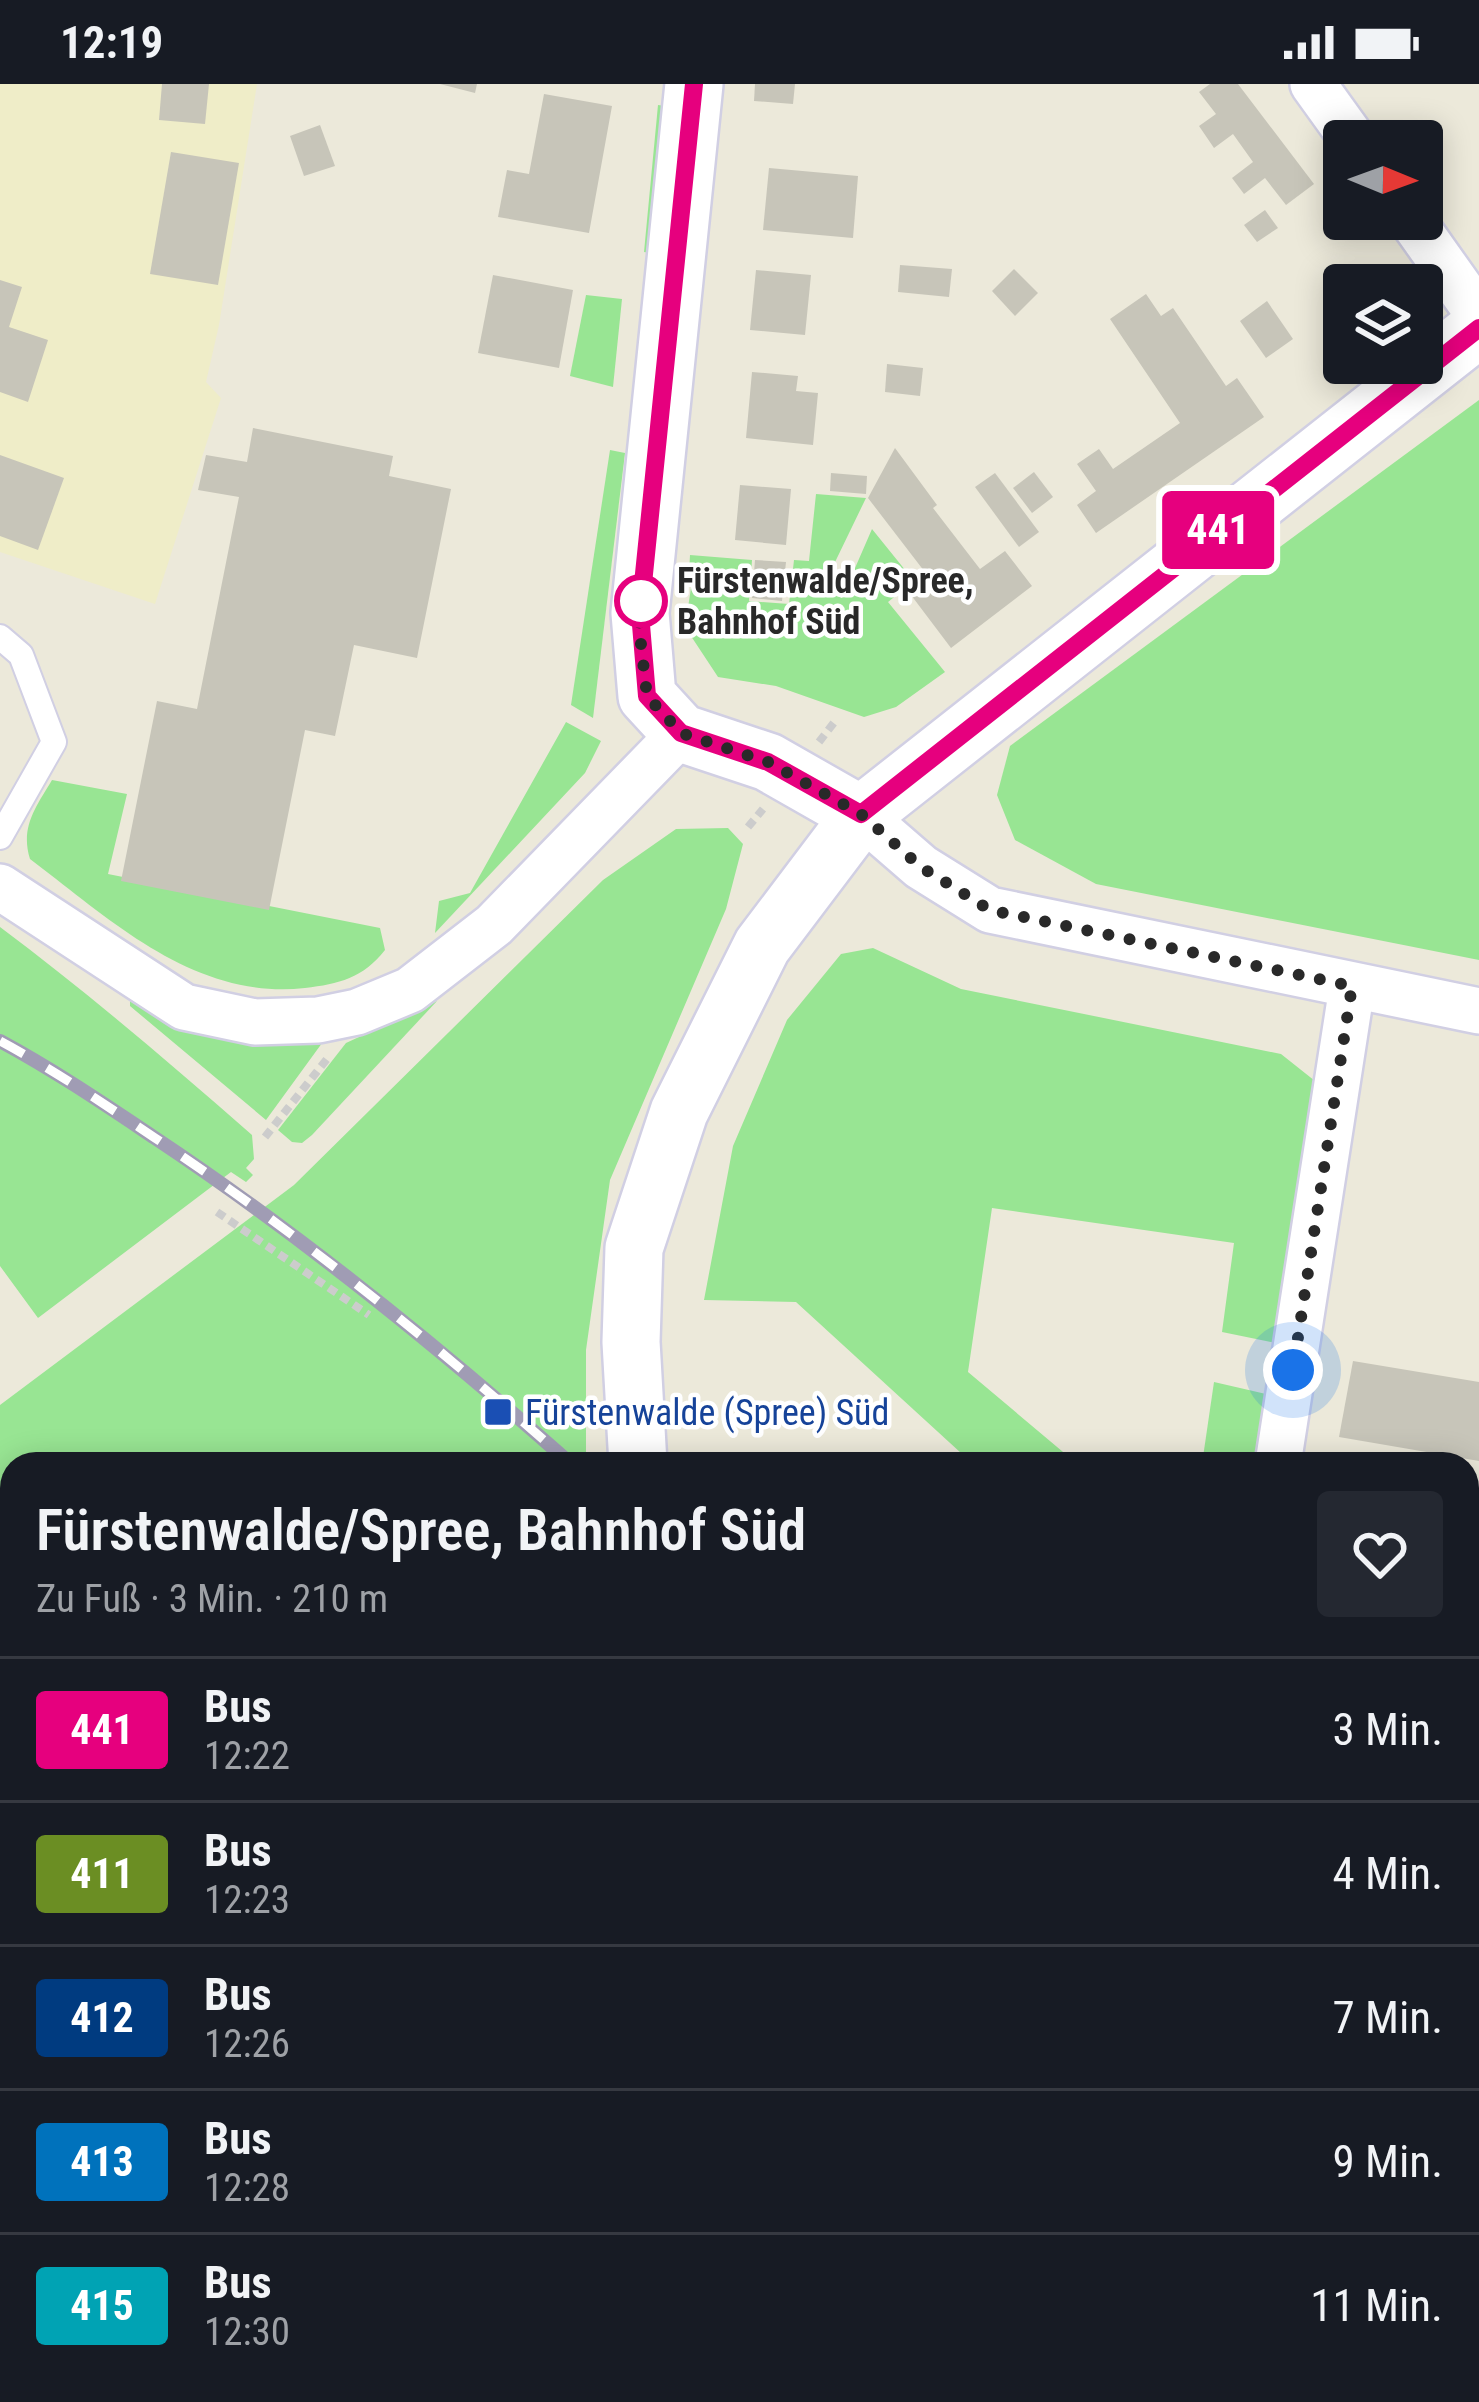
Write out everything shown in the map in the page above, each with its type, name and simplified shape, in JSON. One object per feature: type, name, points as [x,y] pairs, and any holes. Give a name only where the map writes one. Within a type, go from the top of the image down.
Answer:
[{"type":"street","points":[[694,84],[639,627],[647,696],[681,733],[768,762],[861,814],[921,867],[990,910],[1479,1011]]},
{"type":"street","points":[[1313,84],[1339,120]]},
{"type":"street","points":[[1426,240],[1479,315]]},
{"type":"street","points":[[637,1452],[634,1248],[680,1112],[762,946],[861,814],[1479,328]]},
{"type":"street","points":[[0,887],[184,1007],[255,1022],[318,1020],[357,1012],[410,990],[494,925],[681,733]]},
{"type":"street","points":[[1281,1452],[1352,986]]},
{"type":"lane","points":[[0,638],[21,656],[54,742],[0,837]]},
{"type":"path","points":[[265,1138],[339,1043]]},
{"type":"path","points":[[217,1212],[369,1315]]},
{"type":"shaded area","points":[[0,84],[257,84],[206,382],[221,398],[155,604],[0,552]]},
{"type":"green space","points":[[658,105],[665,106],[650,253],[644,252]]},
{"type":"green space","points":[[586,295],[622,299],[613,387],[570,376]]},
{"type":"green space","points":[[1479,400],[1479,960],[1096,884],[1015,840],[997,795],[1010,746]]},
{"type":"green space","points":[[610,450],[625,453],[593,718],[571,705]]},
{"type":"green space","points":[[816,494],[866,498],[822,589],[842,598],[872,529],[914,581],[888,602],[945,672],[896,707],[864,717],[776,686],[718,677],[685,627],[693,575],[689,573],[690,555],[752,560],[749,601],[789,604],[794,560],[809,561]]},
{"type":"green space","points":[[566,722],[601,741],[585,773],[435,933],[439,901],[470,893]]},
{"type":"green space","points":[[52,780],[127,794],[108,874],[380,928],[385,950],[350,978],[305,988],[227,982],[191,969],[124,930],[30,859],[28,827]]},
{"type":"green space","points":[[728,828],[743,844],[726,909],[610,1180],[586,1350],[586,1452],[0,1452],[0,1405],[294,1185],[603,880],[676,829]]},
{"type":"green space","points":[[0,927],[252,1135],[254,1159],[246,1168],[253,1175],[246,1182],[231,1172],[38,1318],[0,1266]]},
{"type":"green space","points":[[873,948],[961,989],[1281,1054],[1315,1081],[1276,1343],[1222,1332],[1234,1243],[992,1208],[968,1372],[1063,1452],[960,1452],[796,1302],[704,1300],[733,1146],[787,1020],[841,954]]},
{"type":"green space","points":[[130,1000],[154,1012],[325,1039],[266,1120],[130,1006]]},
{"type":"green space","points":[[437,1001],[312,1135],[302,1143],[292,1142],[278,1130],[346,1043]]},
{"type":"green space","points":[[1214,1382],[1266,1394],[1259,1452],[1204,1452]]},
{"type":"building","points":[[162,84],[209,84],[205,124],[159,120]]},
{"type":"building","points":[[440,84],[477,84],[475,93]]},
{"type":"building","points":[[755,84],[795,84],[793,104],[754,101]]},
{"type":"building","points":[[1210,84],[1238,84],[1314,184],[1286,205],[1265,178],[1244,194],[1232,178],[1253,162],[1233,134],[1214,148],[1199,126],[1216,114],[1199,92]]},
{"type":"building","points":[[544,94],[612,106],[589,233],[498,217],[507,170],[529,174]]},
{"type":"building","points":[[320,125],[335,166],[304,176],[290,136]]},
{"type":"building","points":[[171,152],[239,163],[218,285],[150,274]]},
{"type":"building","points":[[769,168],[858,176],[853,238],[763,230]]},
{"type":"building","points":[[1265,210],[1278,228],[1257,242],[1244,225]]},
{"type":"building","points":[[900,265],[952,269],[949,297],[898,292]]},
{"type":"building","points":[[1014,269],[1038,293],[1015,316],[992,291]]},
{"type":"building","points":[[756,270],[811,275],[805,335],[750,330]]},
{"type":"building","points":[[493,275],[573,290],[559,368],[478,353]]},
{"type":"building","points":[[0,280],[22,287],[9,327],[48,340],[28,402],[0,392]]},
{"type":"building","points":[[1146,294],[1161,316],[1173,308],[1226,386],[1237,378],[1264,417],[1096,533],[1077,505],[1096,491],[1077,464],[1099,449],[1113,469],[1180,423],[1110,319]]},
{"type":"building","points":[[1267,301],[1293,339],[1266,358],[1240,321]]},
{"type":"building","points":[[887,364],[923,368],[920,396],[885,392]]},
{"type":"building","points":[[752,372],[798,376],[796,391],[818,393],[813,445],[746,438]]},
{"type":"building","points":[[253,428],[393,456],[389,476],[451,489],[417,658],[354,645],[335,736],[305,730],[269,910],[121,881],[157,701],[197,709],[239,497],[198,490],[206,455],[247,462]]},
{"type":"building","points":[[895,448],[980,569],[1005,551],[1032,586],[951,648],[911,595],[931,580],[868,498]]},
{"type":"building","points":[[0,455],[64,478],[38,550],[0,536]]},
{"type":"building","points":[[1034,472],[1053,497],[1032,513],[1013,488]]},
{"type":"building","points":[[831,473],[867,476],[866,494],[830,491]]},
{"type":"building","points":[[995,473],[1039,532],[1019,547],[975,487]]},
{"type":"building","points":[[740,485],[791,489],[786,545],[735,540]]},
{"type":"building","points":[[755,560],[786,562],[782,601],[752,598]]},
{"type":"building","points":[[1353,1361],[1479,1382],[1479,1452],[1426,1452],[1339,1437]]},
{"type":"railway","points":[[0,1041],[98,1100],[263,1213],[420,1335],[557,1452]]},
{"type":"bus line","name":"441","points":[[694,84],[640,613],[647,696],[681,733],[768,762],[861,814],[1479,328]]},
{"type":"place","name":"Fürstenwalde/Spree, Bahnhof Süd","points":[[641,601]]},
{"type":"place","name":"Fürstenwalde (Spree) Süd","points":[[498,1412]]},
{"type":"route","points":[[641,601],[639,627],[647,696],[681,733],[768,762],[861,814],[921,867],[990,910],[1352,986],[1293,1370]]}]
